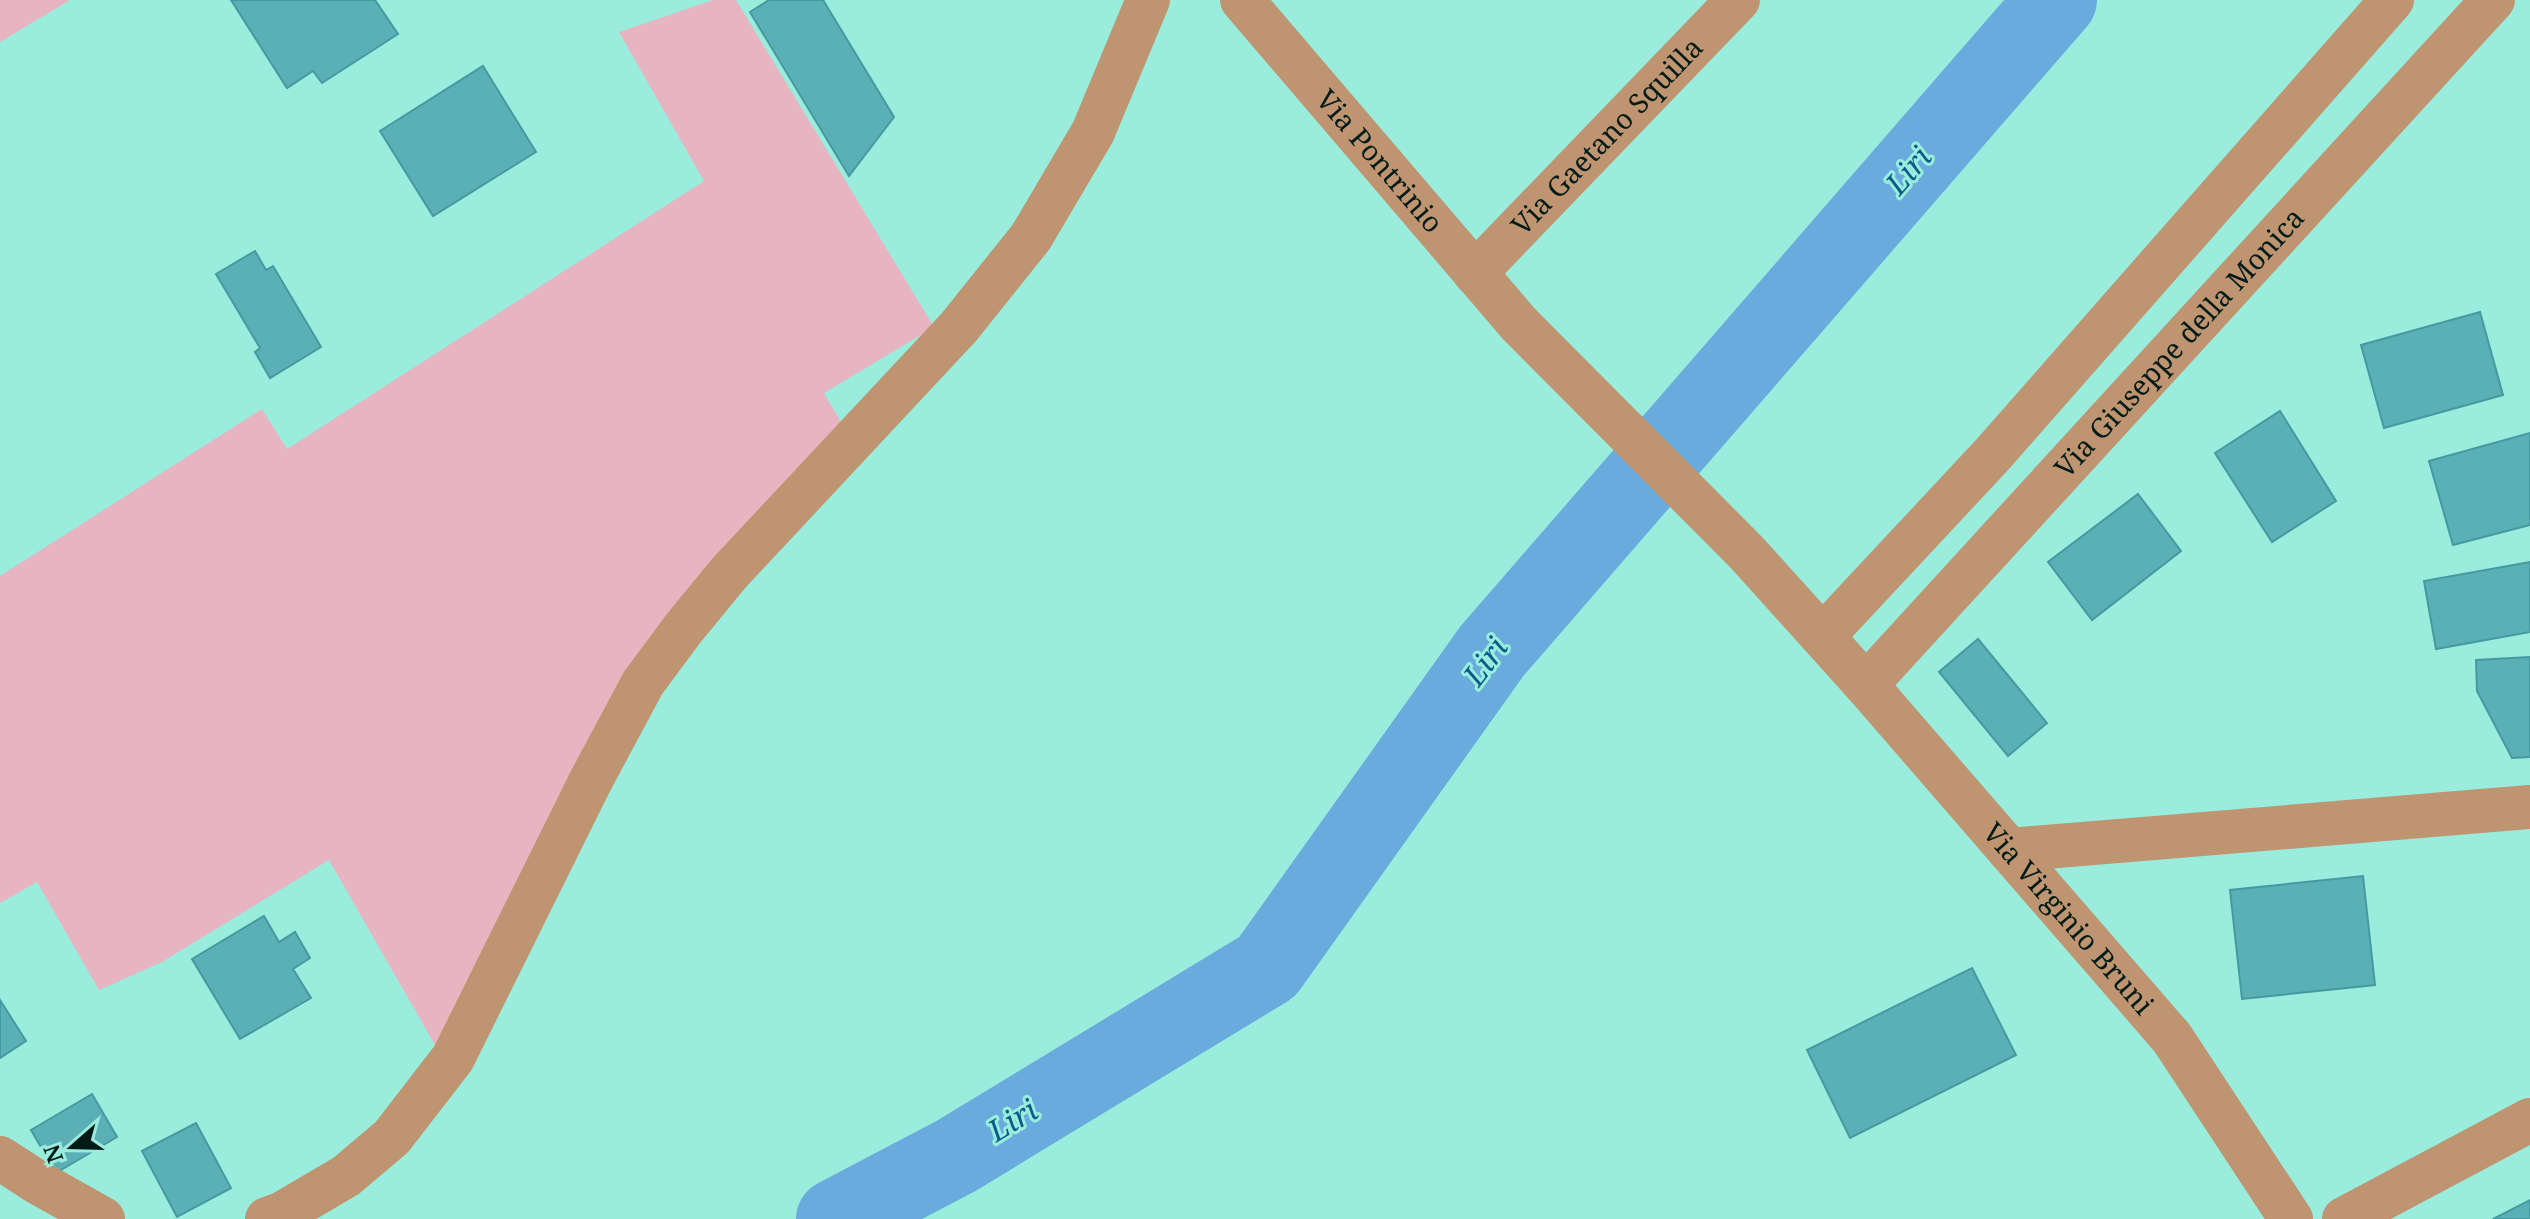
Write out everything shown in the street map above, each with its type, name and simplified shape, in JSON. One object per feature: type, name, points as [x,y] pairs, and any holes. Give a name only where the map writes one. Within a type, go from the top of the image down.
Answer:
[{"type":"street","points":[[267,1219],[346,1176],[392,1137],[453,1058],[583,796],[643,683],[729,573],[959,327],[1031,237],[1093,132],[1148,0]]},
{"type":"street","name":"Via Pontrinio","points":[[1242,0],[1519,324],[1747,553],[1823,636]]},
{"type":"street","name":"Via Gaetano Squilla","points":[[1475,273],[1738,0]]},
{"type":"street","points":[[1823,636],[2003,443],[2392,0]]},
{"type":"street","name":"Via Giuseppe della Monica","points":[[1866,685],[2493,0]]},
{"type":"street","name":"Via Virginio Bruni","points":[[1823,636],[2172,1038],[2291,1219]]},
{"type":"street","points":[[2009,850],[2530,807]]},
{"type":"street","points":[[2344,1219],[2530,1120]]},
{"type":"street","points":[[0,1158],[103,1219]]},
{"type":"shaded area","points":[[0,0],[70,0],[0,42]]},
{"type":"shaded area","points":[[713,0],[736,0],[934,327],[824,393],[844,427],[704,578],[439,1052],[329,860],[162,962],[99,990],[37,882],[0,903],[0,576],[262,409],[287,449],[704,181],[619,32]]},
{"type":"building","points":[[231,0],[375,0],[398,34],[322,83],[313,71],[287,88]]},
{"type":"building","points":[[769,0],[823,0],[894,117],[849,176],[750,12]]},
{"type":"building","points":[[483,66],[536,152],[433,216],[380,131]]},
{"type":"building","points":[[255,251],[266,270],[273,266],[321,347],[270,378],[255,352],[260,348],[216,274]]},
{"type":"building","points":[[2480,312],[2503,395],[2384,428],[2361,345]]},
{"type":"building","points":[[2280,411],[2336,501],[2272,542],[2215,453]]},
{"type":"building","points":[[2530,433],[2530,525],[2453,545],[2429,461]]},
{"type":"building","points":[[2138,494],[2181,551],[2092,620],[2048,562]]},
{"type":"building","points":[[2530,562],[2530,632],[2436,649],[2424,581]]},
{"type":"building","points":[[1978,639],[2047,723],[2008,756],[1939,672]]},
{"type":"building","points":[[2530,657],[2530,757],[2512,758],[2477,691],[2476,660]]},
{"type":"building","points":[[2363,876],[2375,985],[2242,999],[2230,890]]},
{"type":"building","points":[[264,916],[279,942],[295,932],[310,958],[293,969],[311,998],[240,1039],[192,959]]},
{"type":"building","points":[[1972,968],[2016,1055],[1850,1138],[1807,1050]]},
{"type":"building","points":[[0,1000],[26,1041],[0,1058]]},
{"type":"building","points":[[92,1094],[117,1137],[56,1173],[31,1130]]},
{"type":"building","points":[[196,1123],[231,1188],[177,1217],[142,1151]]},
{"type":"building","points":[[2530,1200],[2530,1219],[2493,1219]]},
{"type":"waterway","name":"Liri","points":[[836,1219],[956,1156],[1267,967],[1492,651],[2057,0]]}]
